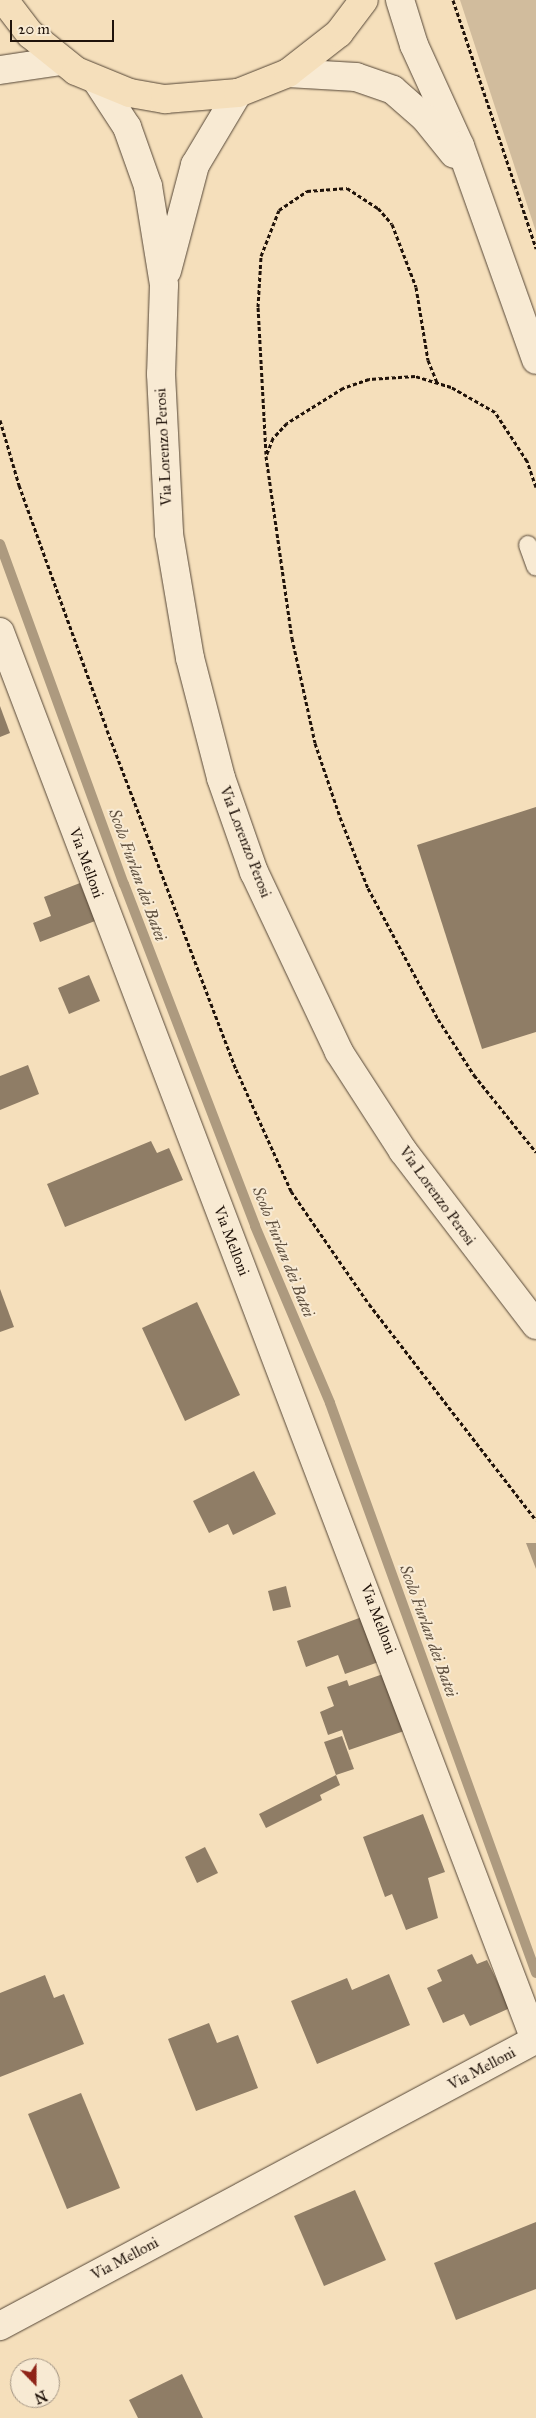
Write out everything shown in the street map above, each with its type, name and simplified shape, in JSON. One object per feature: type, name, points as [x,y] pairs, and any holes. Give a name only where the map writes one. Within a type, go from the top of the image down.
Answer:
[{"type":"main road","points":[[4,0],[30,34],[61,61],[97,82],[164,99],[238,93],[288,73],[339,33],[364,0]]},
{"type":"street","points":[[400,0],[414,45],[450,121],[536,360]]},
{"type":"street","points":[[0,70],[61,61]]},
{"type":"street","points":[[288,73],[356,76],[392,90],[425,118],[467,171]]},
{"type":"street","name":"Via Lorenzo Perosi","points":[[97,82],[115,105],[137,154],[148,186],[164,285],[161,374],[168,534],[190,658],[221,778],[254,872],[339,1052],[403,1151],[536,1325]]},
{"type":"street","name":"Via Lorenzo Perosi","points":[[164,285],[195,165],[238,93]]},
{"type":"street","name":"Via Melloni","points":[[0,632],[535,2040],[0,2326]]},
{"type":"lane","points":[[528,545],[536,568]]},
{"type":"path","points":[[453,0],[536,248]]},
{"type":"path","points":[[437,382],[428,360],[416,287],[392,224],[378,208],[347,188],[307,191],[279,210],[260,256],[258,308],[266,456],[292,638],[316,743],[340,817],[368,888],[438,1019],[474,1075],[536,1152]]},
{"type":"path","points":[[266,456],[273,438],[287,423],[343,388],[394,375],[437,382],[495,412],[527,461],[536,487]]},
{"type":"path","points":[[0,420],[19,485],[107,730],[236,1069],[291,1191],[369,1304],[536,1520]]},
{"type":"shaded area","points":[[460,0],[536,0],[536,232]]},
{"type":"shaded area","points":[[526,1543],[536,1543],[536,1569]]},
{"type":"building","points":[[0,706],[10,733],[0,737]]},
{"type":"building","points":[[536,807],[536,1032],[482,1049],[417,845]]},
{"type":"building","points":[[80,883],[95,921],[40,942],[33,923],[51,916],[44,897]]},
{"type":"building","points":[[89,975],[100,1001],[69,1014],[58,988]]},
{"type":"building","points":[[28,1065],[39,1094],[0,1110],[0,1076]]},
{"type":"building","points":[[151,1141],[157,1153],[169,1148],[183,1180],[65,1227],[47,1184]]},
{"type":"building","points":[[0,1289],[14,1327],[0,1332]]},
{"type":"building","points":[[197,1302],[240,1395],[185,1421],[142,1328]]},
{"type":"building","points":[[254,1471],[276,1514],[233,1535],[228,1524],[209,1533],[193,1501]]},
{"type":"building","points":[[286,1586],[291,1607],[273,1611],[268,1591]]},
{"type":"building","points":[[370,1614],[387,1659],[345,1674],[338,1655],[306,1667],[297,1641]]},
{"type":"building","points":[[383,1674],[407,1730],[349,1750],[342,1730],[328,1735],[320,1712],[334,1706],[327,1687],[347,1680],[349,1686]]},
{"type":"building","points":[[342,1736],[354,1769],[336,1775],[324,1742]]},
{"type":"building","points":[[336,1775],[340,1785],[320,1795],[322,1800],[266,1828],[259,1814]]},
{"type":"building","points":[[423,1814],[445,1872],[428,1878],[438,1918],[406,1930],[392,1894],[385,1897],[363,1837]]},
{"type":"building","points":[[205,1847],[218,1873],[197,1883],[185,1857]]},
{"type":"building","points":[[472,1954],[477,1964],[487,1960],[510,2008],[470,2026],[464,2014],[443,2023],[427,1988],[442,1981],[437,1970]]},
{"type":"building","points":[[389,1974],[410,2025],[317,2064],[291,2001],[347,1978],[352,1990]]},
{"type":"building","points":[[45,1975],[54,1998],[64,1994],[84,2044],[0,2077],[0,1993]]},
{"type":"building","points":[[209,2023],[217,2043],[238,2035],[258,2088],[196,2111],[168,2039]]},
{"type":"building","points":[[81,2093],[120,2188],[67,2209],[28,2114]]},
{"type":"building","points":[[355,2190],[386,2260],[324,2286],[294,2216]]},
{"type":"building","points":[[536,2222],[536,2289],[456,2320],[434,2263]]},
{"type":"building","points":[[182,2374],[203,2418],[138,2418],[129,2400]]},
{"type":"waterway","name":"Scolo Furlan dei Batei","points":[[0,544],[124,884],[255,1226],[330,1403],[536,1973]]}]
